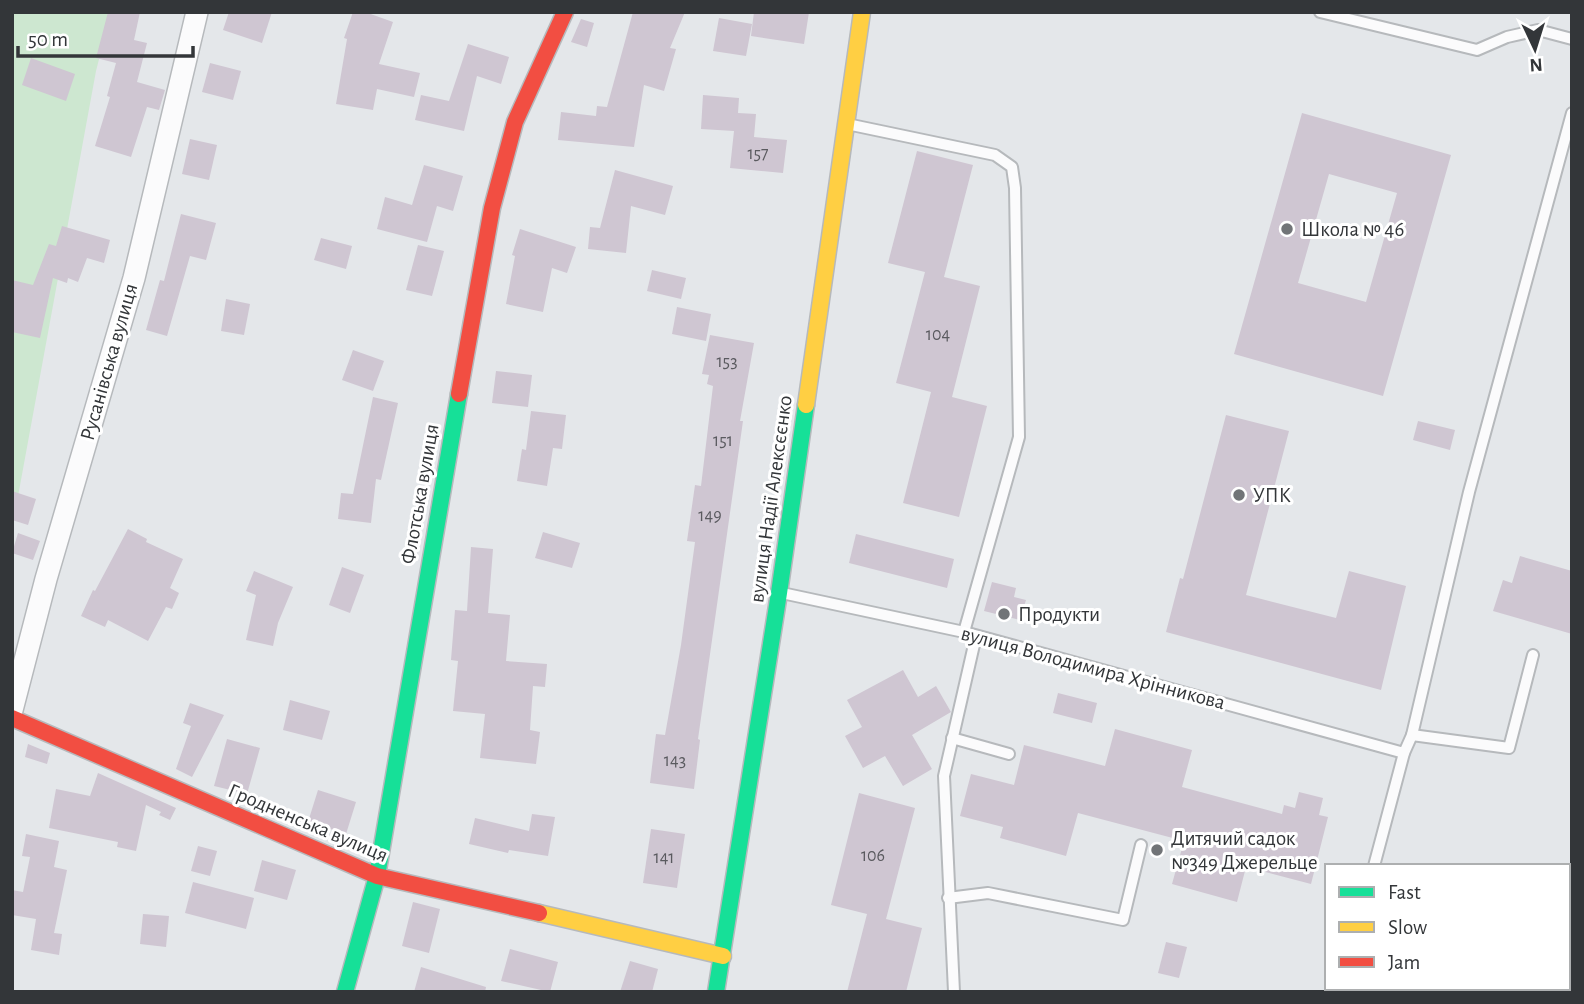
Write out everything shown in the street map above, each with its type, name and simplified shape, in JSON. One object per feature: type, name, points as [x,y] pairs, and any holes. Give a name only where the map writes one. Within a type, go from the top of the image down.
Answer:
[{"type":"street","name":"Русанівська вулиця","points":[[12,710],[46,579],[134,278],[197,12]]},
{"type":"street","name":"Флотська вулиця","points":[[345,992],[377,876],[492,208],[514,122],[565,12]]},
{"type":"street","name":"вулиця Надії Алексєєнко","points":[[716,992],[779,593],[862,12]]},
{"type":"street","name":"Гродненська вулиця","points":[[12,718],[377,876],[723,956]]},
{"type":"lane","points":[[1320,12],[1477,50],[1507,37],[1538,30],[1572,39]]},
{"type":"lane","points":[[1375,864],[1404,752],[1412,735],[1469,492],[1572,113]]},
{"type":"lane","points":[[847,124],[995,155],[1012,167],[1016,188],[1018,437],[964,632]]},
{"type":"lane","name":"вулиця Володимира Хрінникова","points":[[779,593],[964,632],[1404,752]]},
{"type":"lane","points":[[954,992],[944,776],[976,636]]},
{"type":"lane","points":[[1412,735],[1509,748],[1532,655]]},
{"type":"lane","points":[[952,738],[1009,754]]},
{"type":"lane","points":[[948,898],[988,893],[1123,920],[1141,845]]},
{"type":"green space","points":[[12,12],[111,12],[96,71],[12,529]]},
{"type":"building","points":[[108,12],[140,12],[134,40],[147,43],[137,82],[165,90],[159,110],[147,107],[131,157],[95,146],[110,97],[107,96],[116,63],[96,58]]},
{"type":"building","points":[[229,12],[272,12],[262,43],[223,30]]},
{"type":"building","points":[[353,12],[365,12],[393,22],[379,64],[420,73],[414,97],[377,89],[373,110],[336,104],[347,39],[344,38]]},
{"type":"building","points":[[633,12],[685,12],[670,48],[676,49],[664,91],[644,85],[634,147],[558,140],[561,112],[596,116],[597,106],[607,107]]},
{"type":"building","points":[[754,12],[809,12],[804,44],[751,36]]},
{"type":"building","points":[[719,18],[752,24],[746,56],[713,51]]},
{"type":"building","points":[[581,19],[594,23],[587,47],[571,42]]},
{"type":"building","points":[[468,44],[509,57],[501,84],[477,76],[464,131],[415,120],[421,95],[449,101]]},
{"type":"building","points":[[31,58],[75,74],[66,101],[22,85]]},
{"type":"building","points":[[210,63],[241,71],[233,100],[202,92]]},
{"type":"building","points":[[703,95],[739,98],[738,113],[756,114],[754,137],[787,140],[783,173],[730,168],[734,131],[701,129]]},
{"type":"building","points":[[1302,113],[1451,155],[1383,396],[1234,354]],"holes":[[[1329,174],[1397,193],[1366,302],[1298,283]]]},
{"type":"building","points":[[190,139],[217,145],[209,180],[182,174]]},
{"type":"building","points":[[917,151],[973,165],[944,277],[980,286],[952,397],[987,406],[959,517],[903,503],[931,392],[896,383],[925,272],[888,263]]},
{"type":"building","points":[[424,165],[463,176],[453,211],[437,206],[427,242],[377,229],[385,197],[412,205]]},
{"type":"building","points":[[615,170],[673,186],[665,215],[631,206],[626,253],[588,249],[590,227],[600,228]]},
{"type":"building","points":[[181,214],[216,223],[206,260],[190,256],[167,336],[146,330],[160,280],[164,281]]},
{"type":"building","points":[[62,226],[110,240],[104,263],[87,258],[78,282],[68,278],[67,283],[53,278],[40,338],[12,332],[12,280],[33,285],[49,244],[56,246]]},
{"type":"building","points":[[520,229],[576,247],[567,273],[552,268],[543,312],[506,304],[515,256],[512,255]]},
{"type":"building","points":[[321,238],[352,246],[346,269],[314,260]]},
{"type":"building","points":[[418,245],[444,251],[432,296],[406,290]]},
{"type":"building","points":[[652,270],[686,278],[681,299],[647,291]]},
{"type":"building","points":[[226,299],[250,304],[244,335],[221,331]]},
{"type":"building","points":[[677,307],[711,314],[706,341],[672,334]]},
{"type":"building","points":[[710,335],[754,343],[740,421],[743,421],[698,739],[694,789],[650,783],[656,734],[665,735],[695,542],[687,541],[695,485],[701,486],[713,386],[707,384],[709,375],[702,374]]},
{"type":"building","points":[[353,350],[384,361],[373,391],[342,380]]},
{"type":"building","points":[[496,371],[532,375],[528,407],[492,403]]},
{"type":"building","points":[[373,397],[398,403],[381,480],[376,479],[371,523],[338,519],[341,493],[353,494]]},
{"type":"building","points":[[531,411],[566,415],[562,449],[553,448],[547,486],[517,481],[522,449],[526,450]]},
{"type":"building","name":"УПК","points":[[1226,415],[1289,431],[1246,595],[1336,618],[1349,571],[1406,586],[1381,690],[1166,632],[1180,578],[1183,579]]},
{"type":"building","points":[[1418,421],[1455,430],[1450,450],[1413,440]]},
{"type":"building","points":[[12,491],[36,499],[28,525],[12,520]]},
{"type":"building","points":[[128,529],[147,539],[146,542],[183,559],[170,588],[179,593],[172,609],[166,607],[148,641],[108,620],[105,627],[81,616]]},
{"type":"building","points":[[543,532],[580,543],[572,568],[535,558]]},
{"type":"building","points":[[18,533],[40,541],[33,560],[12,553]]},
{"type":"building","points":[[856,534],[954,559],[947,588],[849,563]]},
{"type":"building","points":[[471,547],[493,549],[488,613],[510,615],[506,661],[547,664],[545,687],[533,686],[530,730],[540,732],[536,764],[480,758],[485,714],[453,711],[458,661],[451,660],[455,610],[467,611]]},
{"type":"building","points":[[1520,556],[1572,571],[1572,634],[1493,611],[1503,580],[1512,583]]},
{"type":"building","points":[[342,567],[364,575],[350,613],[329,605]]},
{"type":"building","points":[[254,571],[293,587],[278,623],[273,646],[246,640],[256,595],[246,591]]},
{"type":"building","points":[[992,582],[1016,588],[1014,597],[1026,600],[1020,620],[984,611]]},
{"type":"building","points":[[903,670],[918,697],[936,686],[951,712],[912,735],[932,769],[903,786],[885,756],[863,768],[845,736],[862,727],[847,700]]},
{"type":"building","points":[[1058,693],[1097,703],[1092,723],[1053,713]]},
{"type":"building","points":[[290,700],[330,711],[322,740],[283,730]]},
{"type":"building","points":[[190,703],[224,715],[192,777],[176,769],[191,726],[183,723]]},
{"type":"building","points":[[1115,729],[1192,750],[1182,787],[1282,814],[1284,805],[1295,808],[1299,792],[1323,798],[1319,815],[1328,817],[1311,884],[1246,867],[1237,902],[1172,884],[1184,841],[1078,813],[1066,856],[1000,838],[1003,827],[960,816],[971,774],[1014,785],[1024,745],[1105,766]]},
{"type":"building","points":[[227,739],[260,748],[247,794],[214,786]]},
{"type":"building","points":[[28,744],[50,753],[47,764],[25,757]]},
{"type":"building","points":[[98,773],[176,808],[170,820],[146,805],[136,851],[117,847],[118,842],[49,828],[56,789],[90,796]]},
{"type":"building","points":[[318,790],[356,802],[346,834],[308,822]]},
{"type":"building","points":[[859,793],[915,808],[886,919],[922,928],[906,992],[847,992],[867,914],[831,905]]},
{"type":"building","points":[[532,814],[555,817],[548,856],[509,850],[508,853],[469,844],[475,818],[529,831]]},
{"type":"building","points":[[651,829],[685,834],[677,888],[643,883]]},
{"type":"building","points":[[26,834],[59,841],[54,867],[67,870],[54,933],[62,934],[59,955],[31,950],[36,919],[12,915],[12,890],[23,892],[30,857],[22,856]]},
{"type":"building","points":[[198,846],[217,851],[210,876],[191,871]]},
{"type":"building","points":[[262,860],[296,870],[287,900],[254,891]]},
{"type":"building","points":[[193,882],[254,898],[246,929],[185,913]]},
{"type":"building","points":[[413,902],[440,909],[429,953],[402,946]]},
{"type":"building","points":[[143,914],[169,916],[166,947],[140,944]]},
{"type":"building","points":[[1166,942],[1187,947],[1179,978],[1158,973]]},
{"type":"building","points":[[510,949],[558,962],[550,992],[501,981]]},
{"type":"building","points":[[630,961],[658,969],[652,992],[620,992]]},
{"type":"building","points":[[421,967],[486,987],[485,992],[414,992]]},
{"type":"traffic: fast","points":[[345,992],[377,876],[459,394]]},
{"type":"traffic: fast","points":[[716,992],[806,405]]},
{"type":"traffic: slow","points":[[806,405],[862,12]]},
{"type":"traffic: slow","points":[[539,913],[723,956]]},
{"type":"traffic: jam","points":[[459,394],[492,208],[515,122],[565,12]]},
{"type":"traffic: jam","points":[[12,718],[377,876],[539,913]]},
{"type":"place","name":"Школа № 46","points":[[1287,229]]},
{"type":"place","name":"УПК","points":[[1239,495]]},
{"type":"place","name":"Продукти","points":[[1004,614]]},
{"type":"place","name":"Дитячий садок №349 Джерельце","points":[[1157,850]]}]
